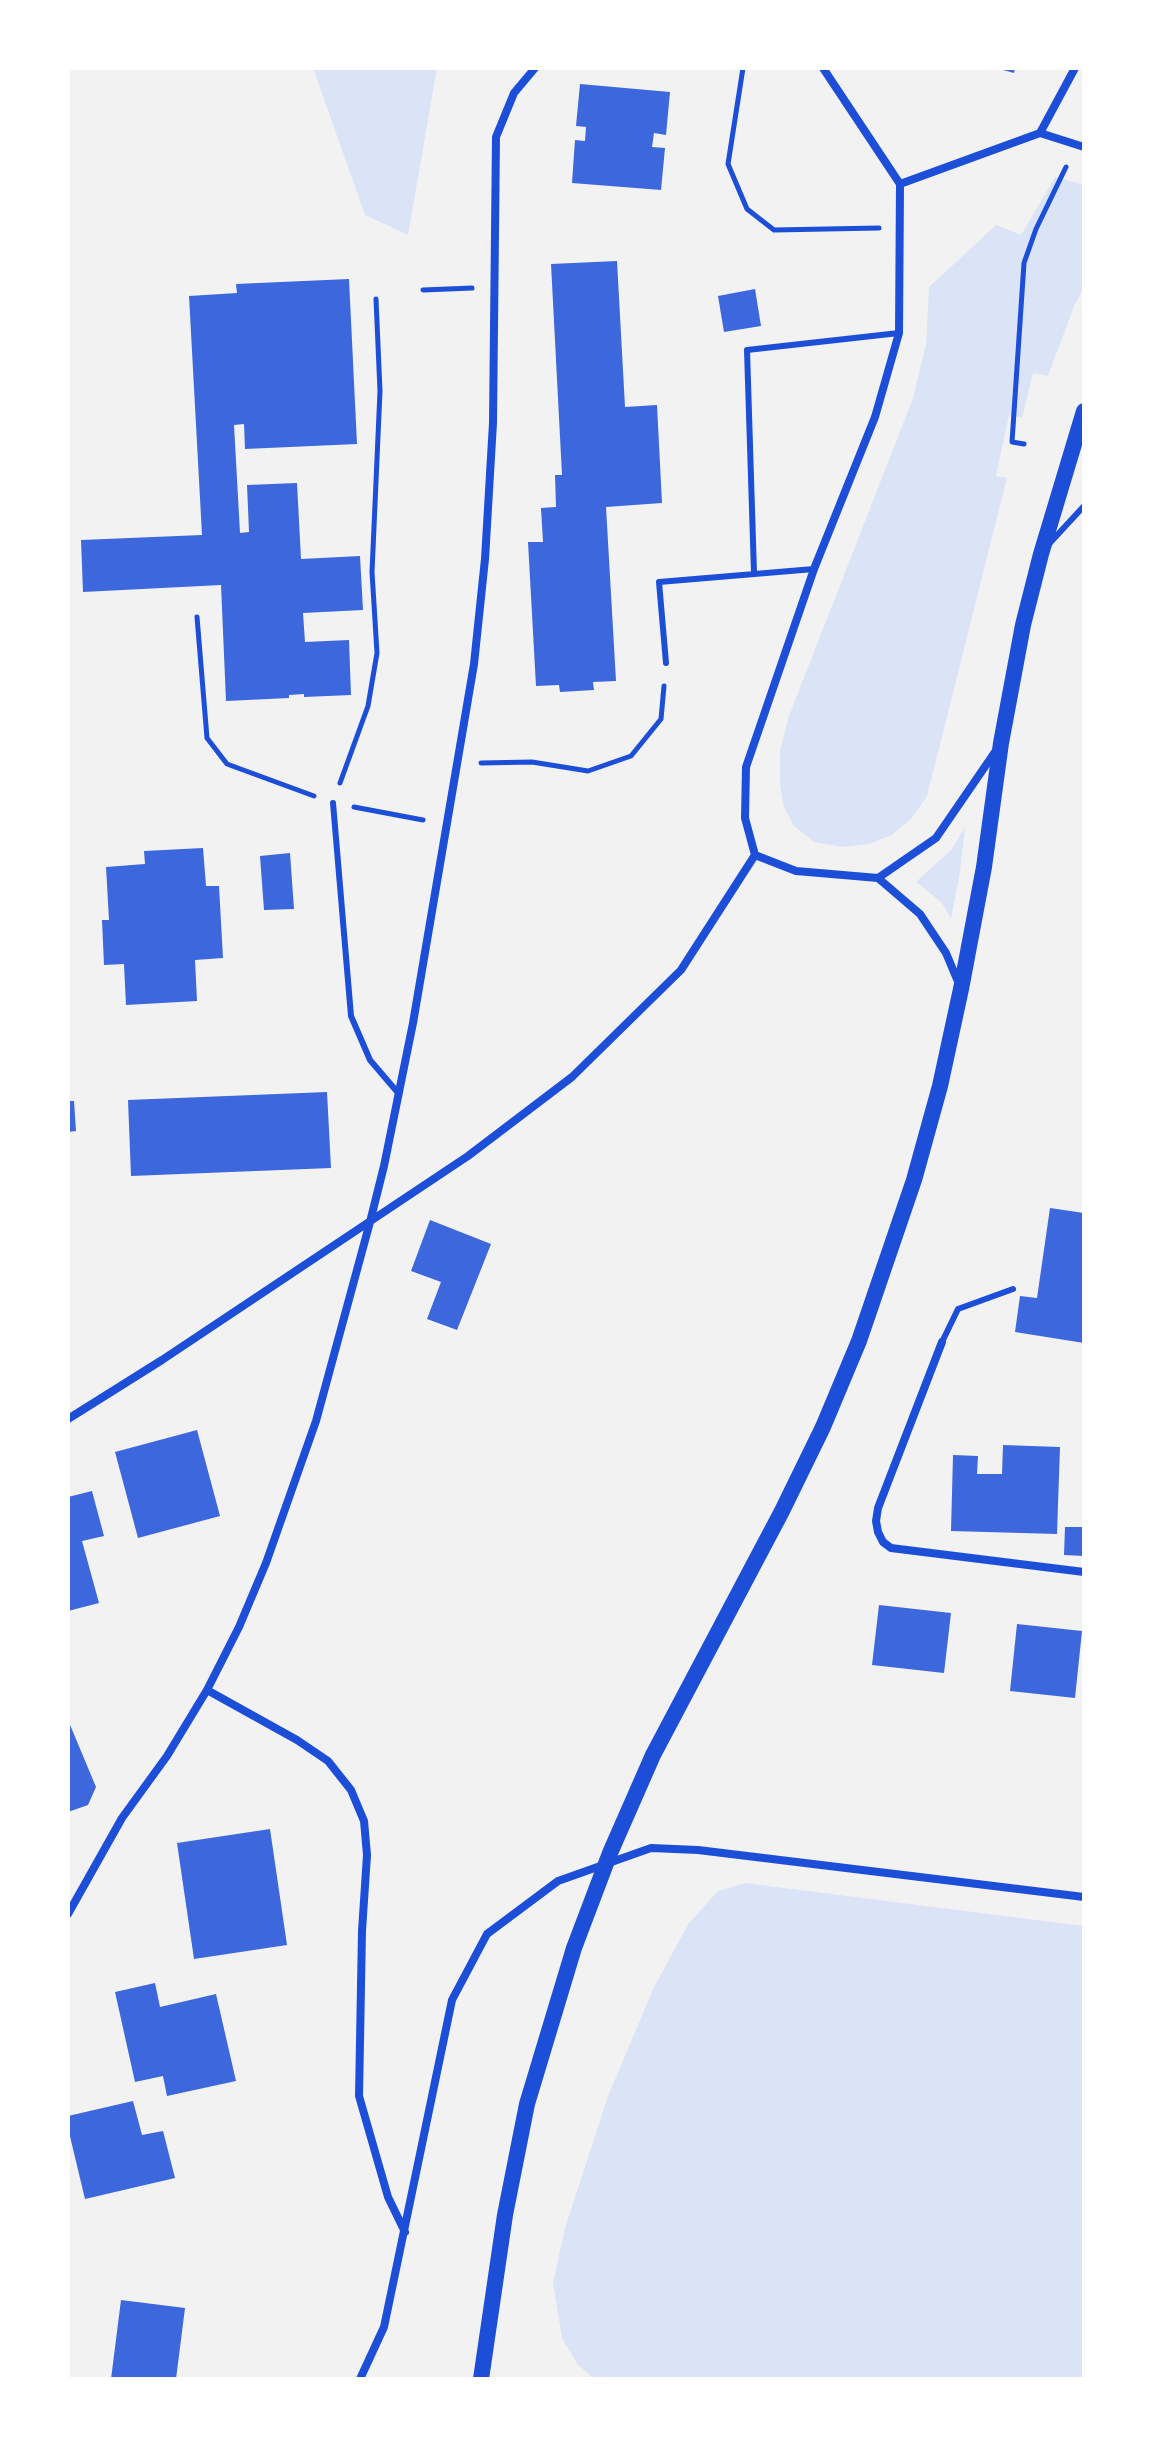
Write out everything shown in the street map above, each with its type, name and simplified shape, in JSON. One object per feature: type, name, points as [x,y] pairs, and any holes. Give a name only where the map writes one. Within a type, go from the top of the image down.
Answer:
[{"type":"main road","points":[[481,2379],[505,2215],[527,2104],[574,1948],[610,1853],[653,1755],[823,1427],[859,1341],[914,1180],[940,1086],[961,989],[1023,625],[1084,411]]},
{"type":"street","points":[[68,1914],[122,1818],[167,1756],[207,1690],[239,1627],[271,1549],[316,1421],[370,1222],[399,1094],[474,664],[485,559],[493,423],[496,137],[514,93],[535,68]]},
{"type":"street","points":[[68,1419],[468,1156],[572,1077],[681,970],[755,855],[745,818],[746,767],[814,569],[875,417],[899,333],[900,184],[823,68]]},
{"type":"street","points":[[1040,133],[1075,68]]},
{"type":"street","points":[[900,184],[1040,133],[1081,146]]},
{"type":"street","points":[[878,878],[936,838],[1001,743]]},
{"type":"street","points":[[755,855],[796,871],[878,878],[920,914],[946,953],[961,989]]},
{"type":"street","points":[[942,1342],[878,1508],[876,1521],[883,1542],[891,1548],[1084,1572]]},
{"type":"street","points":[[207,1690],[297,1740],[328,1761],[351,1790],[364,1821],[367,1855],[362,1931],[359,2096],[388,2197],[405,2233]]},
{"type":"street","points":[[360,2379],[384,2327],[452,2000],[487,1934],[558,1881],[651,1848],[698,1850],[1084,1897]]},
{"type":"lane","points":[[754,573],[747,350],[899,333]]},
{"type":"lane","points":[[1041,554],[1084,506]]},
{"type":"lane","points":[[666,663],[659,582],[814,569]]},
{"type":"lane","points":[[333,803],[345,975],[351,1016],[370,1060],[399,1094]]},
{"type":"lane","points":[[942,1342],[958,1309],[1013,1289]]},
{"type":"path","points":[[743,68],[728,164],[747,209],[774,230],[900,227]]},
{"type":"path","points":[[1024,444],[1012,442],[1024,263],[1036,229],[1081,146]]},
{"type":"path","points":[[423,290],[493,288]]},
{"type":"path","points":[[197,617],[207,738],[227,764],[333,803],[368,706],[377,653],[372,572],[380,391],[376,299]]},
{"type":"path","points":[[456,764],[532,762],[588,771],[631,756],[661,719],[666,663]]},
{"type":"path","points":[[374,812],[405,819]]},
{"type":"shaded area","points":[[313,68],[437,68],[408,235],[365,215]]},
{"type":"shaded area","points":[[1055,177],[1084,185],[1084,288],[1048,376],[1033,373],[1022,418],[1009,415],[996,476],[1007,478],[927,796],[912,818],[892,835],[869,844],[843,847],[814,842],[794,826],[783,805],[780,750],[789,716],[913,398],[926,344],[929,287],[996,225],[1021,235]]},
{"type":"shaded area","points":[[965,827],[951,919],[942,903],[916,882],[952,849]]},
{"type":"shaded area","points":[[745,1883],[1084,1926],[1084,2379],[595,2379],[578,2365],[562,2338],[553,2283],[565,2228],[608,2096],[654,1987],[689,1923],[718,1891]]},
{"type":"building","points":[[996,68],[1015,68],[1014,73]]},
{"type":"building","points":[[580,84],[670,92],[666,135],[654,133],[652,147],[665,148],[661,190],[572,183],[575,140],[585,141],[586,127],[576,126]]},
{"type":"building","points":[[617,261],[625,407],[657,405],[662,503],[606,507],[616,681],[593,682],[594,690],[560,692],[559,685],[536,686],[528,542],[543,542],[541,508],[556,507],[555,475],[562,475],[551,264]]},
{"type":"building","points":[[349,279],[357,444],[245,449],[244,424],[234,425],[240,533],[249,532],[247,485],[297,483],[301,559],[360,556],[363,610],[303,613],[305,642],[349,640],[351,695],[304,697],[304,694],[289,695],[289,698],[226,701],[221,585],[83,592],[81,540],[202,535],[189,296],[237,293],[236,284]]},
{"type":"building","points":[[755,289],[761,326],[724,332],[718,296]]},
{"type":"building","points":[[203,848],[206,886],[219,886],[223,958],[195,960],[197,1001],[126,1005],[124,964],[104,965],[102,920],[109,920],[106,867],[145,864],[144,851]]},
{"type":"building","points":[[290,853],[294,909],[264,910],[260,856]]},
{"type":"building","points":[[327,1092],[331,1168],[131,1176],[128,1100]]},
{"type":"building","points":[[68,1101],[74,1101],[76,1131],[68,1132]]},
{"type":"building","points":[[1050,1208],[1084,1213],[1084,1343],[1015,1332],[1020,1296],[1037,1298]]},
{"type":"building","points":[[430,1220],[491,1244],[457,1330],[427,1319],[441,1282],[411,1271]]},
{"type":"building","points":[[197,1430],[220,1516],[138,1538],[115,1452]]},
{"type":"building","points":[[1003,1445],[1060,1447],[1057,1534],[951,1531],[953,1455],[978,1456],[977,1474],[1002,1474]]},
{"type":"building","points":[[92,1491],[104,1536],[82,1541],[99,1603],[68,1611],[68,1497]]},
{"type":"building","points":[[1065,1527],[1084,1527],[1084,1556],[1064,1555]]},
{"type":"building","points":[[879,1605],[951,1613],[944,1673],[872,1665]]},
{"type":"building","points":[[1017,1624],[1082,1631],[1075,1698],[1010,1691]]},
{"type":"building","points":[[68,1720],[96,1787],[88,1805],[68,1812]]},
{"type":"building","points":[[270,1829],[287,1945],[194,1959],[177,1843]]},
{"type":"building","points":[[155,1983],[160,2007],[216,1994],[236,2081],[167,2096],[163,2076],[135,2082],[115,1992]]},
{"type":"building","points":[[133,2101],[142,2135],[163,2131],[175,2178],[85,2199],[68,2128],[68,2116]]},
{"type":"building","points":[[121,2300],[185,2308],[176,2379],[111,2379]]}]
